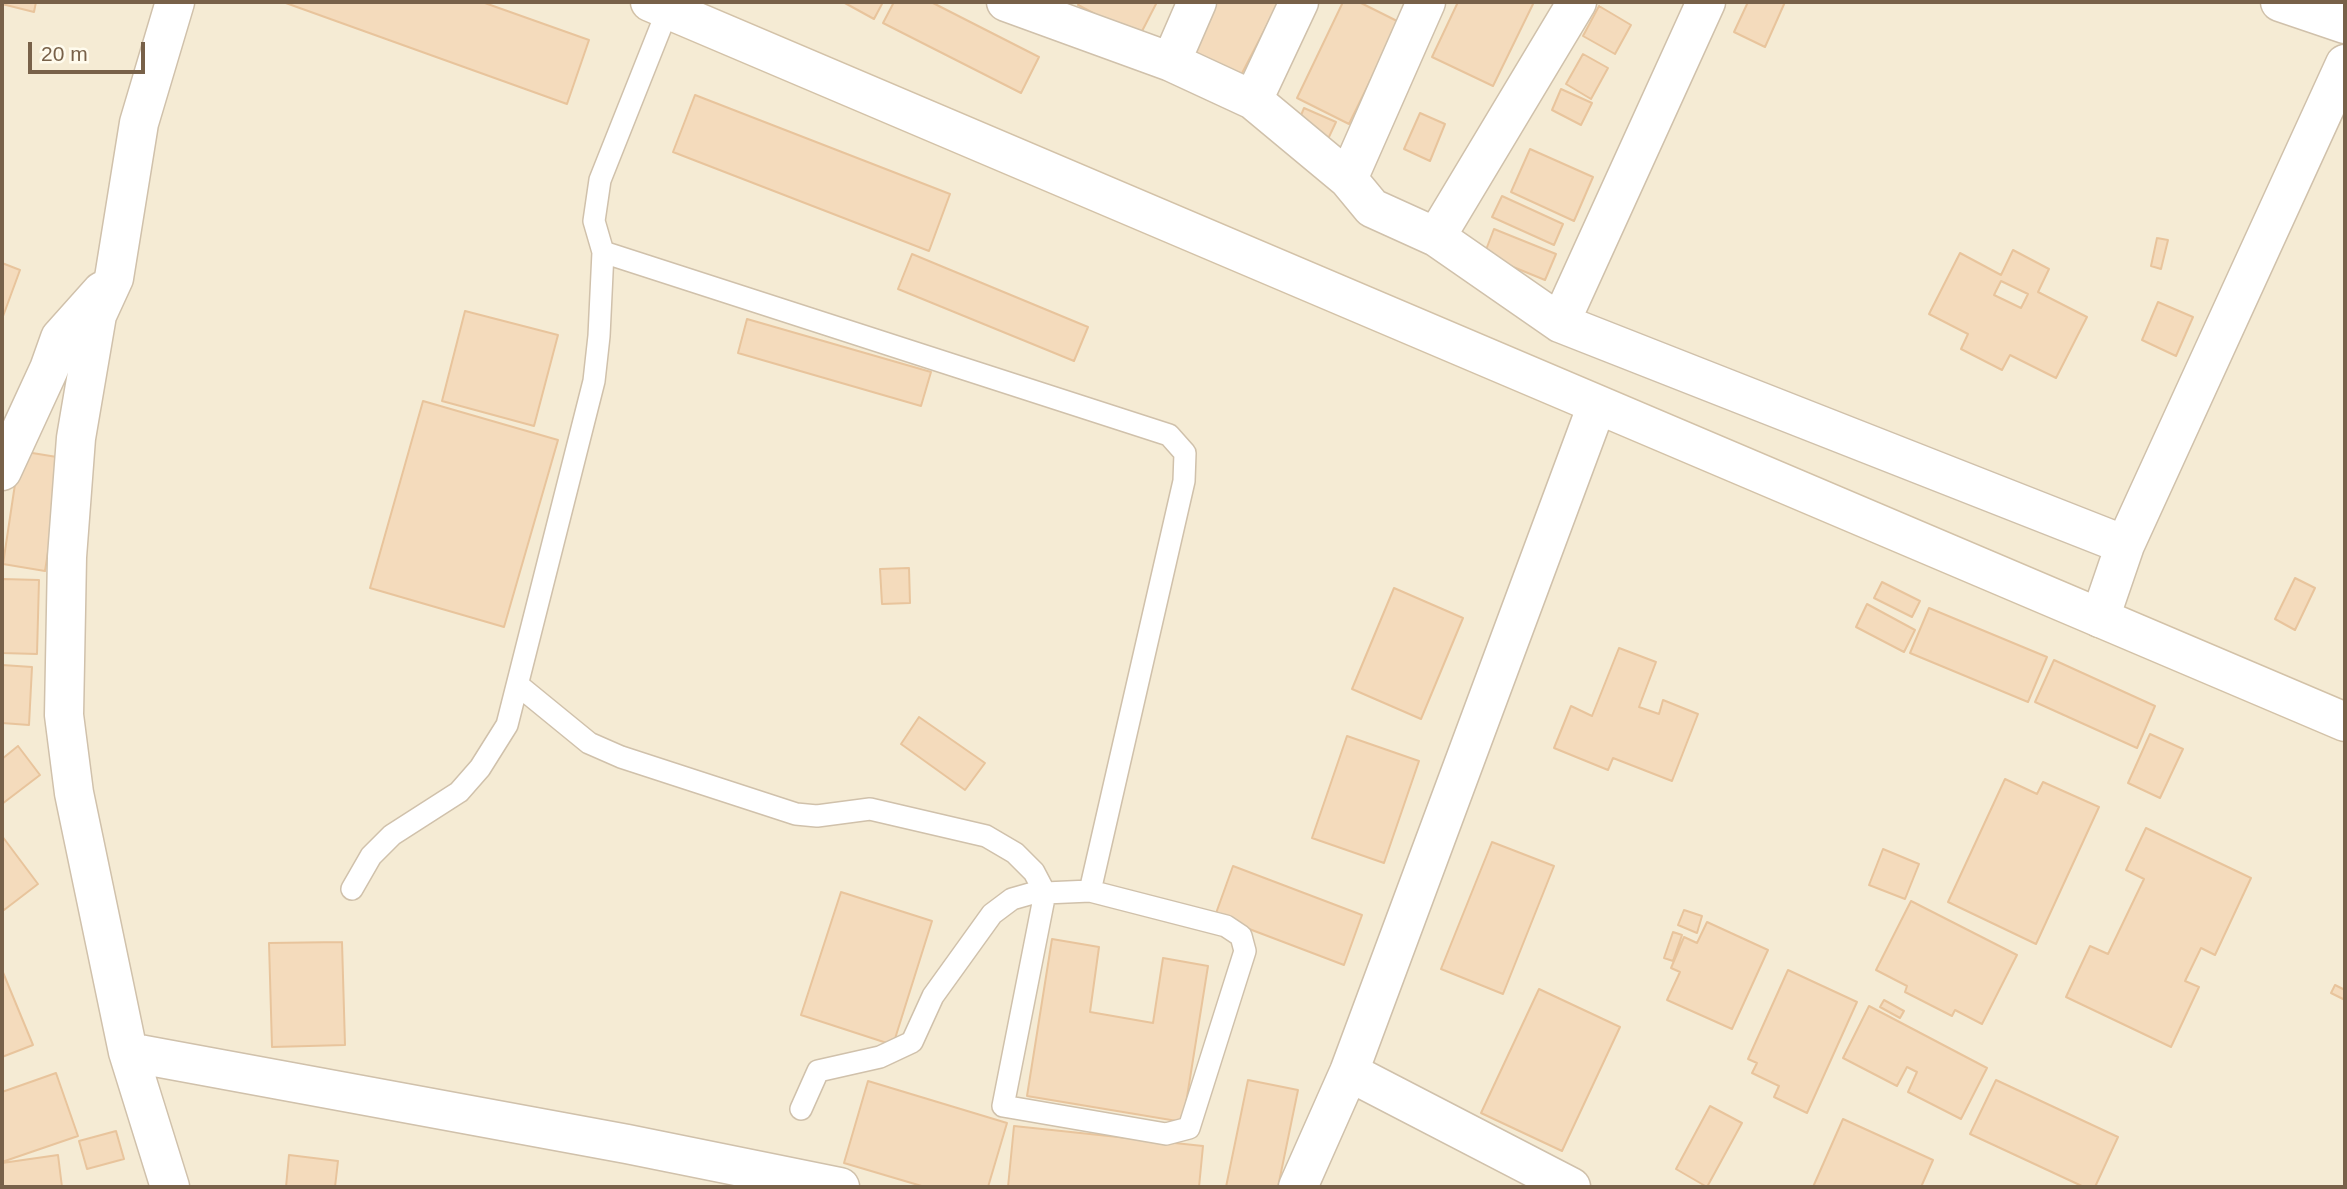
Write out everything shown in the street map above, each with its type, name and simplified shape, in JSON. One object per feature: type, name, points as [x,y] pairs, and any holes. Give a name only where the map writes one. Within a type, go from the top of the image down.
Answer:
[{"type":"street","points":[[170,1187],[128,1052],[74,793],[64,715],[67,557],[76,438],[97,315],[114,278],[139,123],[175,2]]},
{"type":"street","points":[[1171,62],[1197,2]]},
{"type":"street","points":[[1253,100],[1299,2]]},
{"type":"street","points":[[1348,179],[1426,2]]},
{"type":"street","points":[[1436,237],[1577,2]]},
{"type":"street","points":[[1560,323],[1706,2]]},
{"type":"street","points":[[2280,2],[2345,24]]},
{"type":"street","points":[[659,5],[2345,722]]},
{"type":"street","points":[[1028,6],[1171,62],[1253,100],[1348,179],[1372,208],[1436,237],[1560,323],[2125,545]]},
{"type":"street","points":[[2100,618],[2125,545],[2345,64]]},
{"type":"street","points":[[2,471],[49,369],[60,338],[114,278]]},
{"type":"street","points":[[1298,1187],[1349,1072],[1597,405]]},
{"type":"street","points":[[128,1052],[614,1141],[840,1187]]},
{"type":"street","points":[[1349,1072],[1572,1187]]},
{"type":"lane","points":[[352,889],[371,856],[392,835],[459,792],[480,768],[507,725],[594,381],[603,252],[594,221],[600,180],[659,5]]},
{"type":"lane","points":[[603,252],[1169,435],[1185,453],[1184,481],[1090,891]]},
{"type":"lane","points":[[518,685],[589,743],[621,757],[796,814],[817,816],[870,809],[986,836],[1015,853],[1034,872],[1045,893],[1003,1106],[1166,1134],[1189,1128],[1245,951],[1241,936],[1226,926],[1090,891],[1045,893],[1033,893],[1012,899],[992,914],[933,996],[912,1042],[880,1056],[818,1071],[801,1109]]},
{"type":"shaded area","points":[[2,2],[2345,2],[2345,1187],[2,1187]]},
{"type":"building","points":[[2,2],[36,2],[34,12]]},
{"type":"building","points":[[283,2],[482,2],[589,40],[567,104]]},
{"type":"building","points":[[843,2],[883,2],[874,19]]},
{"type":"building","points":[[894,2],[931,2],[1039,57],[1021,93],[883,23]]},
{"type":"building","points":[[1080,2],[1157,2],[1139,37],[1078,5]]},
{"type":"building","points":[[1209,2],[1279,2],[1239,79],[1184,49]]},
{"type":"building","points":[[1343,2],[1359,2],[1399,22],[1349,124],[1297,98]]},
{"type":"building","points":[[1458,2],[1534,2],[1493,86],[1432,57]]},
{"type":"building","points":[[1748,2],[1785,2],[1765,47],[1734,32]]},
{"type":"building","points":[[1599,6],[1631,25],[1615,54],[1583,36]]},
{"type":"building","points":[[1583,54],[1608,68],[1591,99],[1566,84]]},
{"type":"building","points":[[1561,89],[1592,103],[1581,125],[1552,110]]},
{"type":"building","points":[[695,95],[950,194],[929,251],[673,152]]},
{"type":"building","points":[[1304,108],[1336,122],[1328,139],[1297,125]]},
{"type":"building","points":[[1420,113],[1445,124],[1430,161],[1404,149]]},
{"type":"building","points":[[1530,149],[1593,177],[1574,221],[1511,192]]},
{"type":"building","points":[[1502,196],[1563,224],[1554,245],[1492,217]]},
{"type":"building","points":[[1494,229],[1556,254],[1545,280],[1484,255]]},
{"type":"building","points":[[2157,238],[2168,240],[2161,269],[2151,266]]},
{"type":"building","points":[[2013,250],[2049,269],[2038,292],[2087,317],[2056,378],[2010,355],[2002,370],[1961,349],[1968,334],[1929,314],[1960,253],[2001,275]],"holes":[[[2001,281],[2028,294],[2021,308],[1994,295]]]},
{"type":"building","points":[[912,254],[1088,327],[1074,361],[898,289]]},
{"type":"building","points":[[2,263],[20,270],[2,319]]},
{"type":"building","points":[[2158,302],[2193,317],[2176,356],[2142,340]]},
{"type":"building","points":[[465,311],[558,335],[534,426],[442,401]]},
{"type":"building","points":[[747,319],[931,372],[921,406],[738,353]]},
{"type":"building","points":[[423,401],[558,440],[504,627],[370,588]]},
{"type":"building","points":[[20,451],[63,458],[45,571],[3,564]]},
{"type":"building","points":[[909,568],[910,603],[882,604],[880,569]]},
{"type":"building","points":[[2295,578],[2315,588],[2295,630],[2275,619]]},
{"type":"building","points":[[2,579],[39,580],[37,654],[2,653]]},
{"type":"building","points":[[1882,582],[1920,601],[1912,617],[1874,598]]},
{"type":"building","points":[[1394,588],[1463,618],[1421,719],[1352,689]]},
{"type":"building","points":[[1867,604],[1915,630],[1904,652],[1856,627]]},
{"type":"building","points":[[1929,608],[2047,657],[2028,702],[1910,653]]},
{"type":"building","points":[[1619,648],[1656,662],[1639,707],[1659,714],[1663,700],[1698,714],[1672,781],[1613,758],[1608,770],[1554,748],[1571,706],[1592,716]]},
{"type":"building","points":[[2054,660],[2155,706],[2137,748],[2035,702]]},
{"type":"building","points":[[2,665],[32,667],[29,725],[2,723]]},
{"type":"building","points":[[919,717],[985,763],[965,790],[901,744]]},
{"type":"building","points":[[2150,734],[2183,749],[2160,798],[2128,783]]},
{"type":"building","points":[[1347,736],[1419,761],[1384,863],[1312,838]]},
{"type":"building","points":[[18,746],[40,775],[2,804],[2,759]]},
{"type":"building","points":[[2005,779],[2037,794],[2043,782],[2099,807],[2036,944],[1948,902]]},
{"type":"building","points":[[2146,828],[2251,878],[2215,955],[2201,948],[2185,981],[2199,987],[2171,1047],[2066,997],[2090,946],[2108,954],[2144,879],[2126,870]]},
{"type":"building","points":[[2,836],[38,884],[4,910],[2,907]]},
{"type":"building","points":[[1492,842],[1554,866],[1503,994],[1441,969]]},
{"type":"building","points":[[1883,849],[1919,864],[1905,899],[1869,885]]},
{"type":"building","points":[[1233,866],[1362,915],[1344,965],[1215,916]]},
{"type":"building","points":[[841,892],[932,921],[893,1045],[801,1015]]},
{"type":"building","points":[[1911,901],[2017,955],[1982,1024],[1955,1010],[1952,1016],[1905,992],[1907,986],[1876,970]]},
{"type":"building","points":[[1684,910],[1702,916],[1697,933],[1678,925]]},
{"type":"building","points":[[1707,922],[1768,950],[1732,1029],[1667,1000],[1680,972],[1671,968],[1684,937],[1697,943]]},
{"type":"building","points":[[1673,932],[1682,935],[1673,961],[1664,958]]},
{"type":"building","points":[[1052,939],[1099,947],[1090,1012],[1153,1023],[1163,958],[1208,966],[1183,1122],[1027,1096]]},
{"type":"building","points":[[342,942],[345,1045],[272,1047],[269,943]]},
{"type":"building","points":[[2,970],[33,1045],[2,1057]]},
{"type":"building","points":[[1788,970],[1857,1002],[1807,1113],[1774,1097],[1779,1086],[1752,1073],[1757,1063],[1748,1059]]},
{"type":"building","points":[[2335,985],[2345,990],[2345,1000],[2331,993]]},
{"type":"building","points":[[1539,989],[1620,1027],[1562,1151],[1481,1113]]},
{"type":"building","points":[[1884,1000],[1904,1011],[1900,1018],[1880,1007]]},
{"type":"building","points":[[1869,1006],[1987,1068],[1961,1119],[1908,1092],[1917,1072],[1907,1067],[1897,1086],[1843,1058]]},
{"type":"building","points":[[56,1073],[78,1136],[2,1162],[2,1092]]},
{"type":"building","points":[[1248,1080],[1298,1090],[1278,1187],[1226,1187]]},
{"type":"building","points":[[1996,1080],[2118,1137],[2095,1187],[2084,1187],[1970,1134]]},
{"type":"building","points":[[868,1081],[1007,1123],[988,1187],[925,1187],[844,1163]]},
{"type":"building","points":[[1710,1106],[1742,1123],[1707,1187],[1676,1169]]},
{"type":"building","points":[[1843,1119],[1933,1160],[1921,1187],[1813,1187]]},
{"type":"building","points":[[1014,1126],[1203,1146],[1199,1187],[1008,1187]]},
{"type":"building","points":[[116,1131],[124,1159],[87,1169],[79,1141]]},
{"type":"building","points":[[58,1155],[62,1187],[2,1187],[2,1163]]},
{"type":"building","points":[[289,1155],[338,1161],[335,1187],[286,1187]]}]
